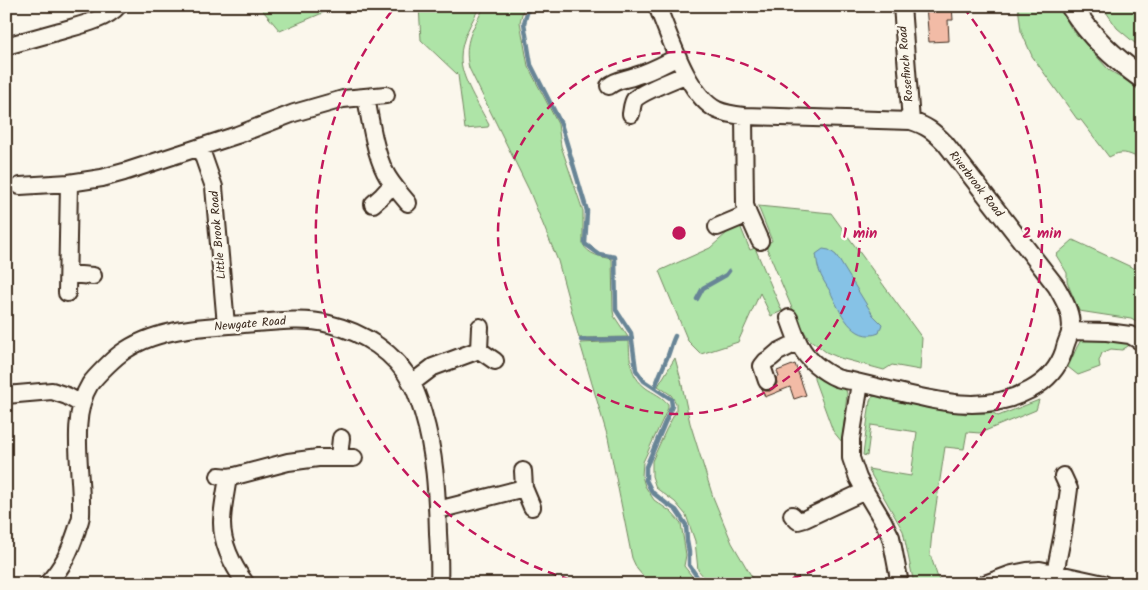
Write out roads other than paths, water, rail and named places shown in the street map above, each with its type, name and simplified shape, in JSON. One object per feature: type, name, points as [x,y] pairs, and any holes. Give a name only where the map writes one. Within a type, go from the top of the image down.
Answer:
[{"type":"street","points":[[6,46],[95,20],[118,6]]},
{"type":"street","name":"Riverbrook Road","points":[[658,6],[686,75],[698,93],[716,109],[725,113],[744,116],[911,121],[928,128],[945,143],[1056,286],[1068,309],[1070,331],[1056,369],[1038,386],[1021,395],[999,402],[960,404],[934,400],[838,378],[814,363],[806,355],[798,342],[789,318]]},
{"type":"street","name":"Rosefinch Road","points":[[902,6],[911,121]]},
{"type":"street","points":[[1071,6],[1098,41],[1118,61],[1142,78]]},
{"type":"street","points":[[609,86],[621,79],[636,76],[678,57]]},
{"type":"street","points":[[631,114],[635,98],[686,75]]},
{"type":"street","points":[[20,186],[69,183],[102,178],[237,135],[294,113],[343,100],[386,95]]},
{"type":"street","points":[[366,97],[376,146],[384,170],[392,185],[408,203]]},
{"type":"street","points":[[744,116],[745,205],[760,241]]},
{"type":"street","name":"Little Brook Road","points":[[200,147],[214,188],[226,326]]},
{"type":"street","points":[[67,293],[69,183]]},
{"type":"street","points":[[373,204],[392,185]]},
{"type":"street","points":[[717,226],[748,214]]},
{"type":"street","points":[[68,274],[93,276]]},
{"type":"street","name":"Newgate Road","points":[[47,584],[61,567],[71,549],[81,517],[79,415],[81,404],[90,384],[99,374],[120,354],[154,337],[181,330],[294,320],[328,323],[352,331],[371,341],[387,353],[412,383],[427,428],[434,460],[438,510],[439,584]]},
{"type":"street","points":[[479,350],[480,327]]},
{"type":"street","points":[[1070,331],[1130,335],[1142,342]]},
{"type":"street","points":[[767,381],[762,366],[778,352],[798,342]]},
{"type":"street","points":[[412,383],[433,367],[479,350]]},
{"type":"street","points":[[479,350],[495,361]]},
{"type":"street","points":[[860,383],[854,414],[851,456],[858,478],[891,537],[900,584]]},
{"type":"street","points":[[6,395],[52,391],[67,396],[81,404]]},
{"type":"street","points":[[246,584],[234,568],[225,545],[222,524],[223,476],[288,462],[346,457],[341,438]]},
{"type":"street","points":[[523,471],[524,488],[532,507]]},
{"type":"street","points":[[1055,573],[1069,489],[1064,476]]},
{"type":"street","points":[[438,510],[524,488]]},
{"type":"street","points":[[792,515],[798,520],[805,519],[867,495]]},
{"type":"street","points":[[984,584],[1014,579],[1027,571],[1040,570],[1104,584]]},
{"type":"water","points":[[823,249],[829,250],[836,255],[873,315],[882,324],[879,333],[862,334],[854,330],[843,316],[818,268],[816,254]]},
{"type":"waterway","points":[[529,6],[524,23],[531,65],[561,124],[587,211],[585,244],[599,254],[615,257],[616,310],[631,333],[636,370],[644,381],[671,399],[672,406],[646,467],[646,480],[652,492],[676,510],[686,525],[689,565],[702,584]]},
{"type":"waterway","points":[[697,299],[703,288],[726,275],[729,271]]},
{"type":"waterway","points":[[655,388],[675,336]]},
{"type":"waterway","points":[[581,340],[632,339]]}]
